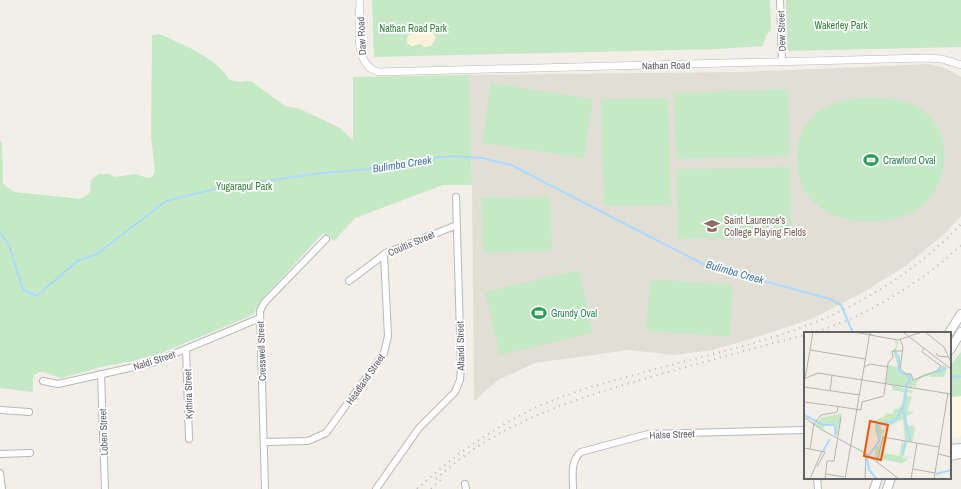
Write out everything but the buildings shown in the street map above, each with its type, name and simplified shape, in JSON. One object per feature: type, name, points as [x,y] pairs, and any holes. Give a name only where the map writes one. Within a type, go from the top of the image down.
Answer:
[{"type":"main road","points":[[950,332],[961,314]]},
{"type":"main road","points":[[951,348],[961,332]]},
{"type":"main road","points":[[951,449],[961,448]]},
{"type":"main road","points":[[951,456],[961,454]]},
{"type":"main road","points":[[874,489],[878,479]]},
{"type":"main road","points":[[887,489],[891,479]]},
{"type":"street","name":"Daw Road","points":[[360,0],[360,52],[362,60],[370,69]]},
{"type":"street","name":"Dew Street","points":[[780,0],[782,62]]},
{"type":"street","name":"Nathan Road","points":[[370,69],[388,73],[925,58],[942,59],[961,65]]},
{"type":"street","name":"Altandi Street","points":[[376,489],[419,428],[451,397],[460,380],[461,367],[456,197]]},
{"type":"street","name":"Coultis Street","points":[[349,281],[384,255],[457,225]]},
{"type":"street","name":"Cresswell Street","points":[[265,489],[260,311],[264,303],[326,239]]},
{"type":"street","name":"Headland Street","points":[[264,442],[308,440],[326,433],[384,353],[388,336],[384,255]]},
{"type":"street","name":"Naldi Street","points":[[43,381],[58,384],[152,363],[260,318]]},
{"type":"street","name":"Kythira Street","points":[[186,349],[189,440]]},
{"type":"street","name":"Loben Street","points":[[101,374],[105,489]]},
{"type":"street","points":[[0,410],[29,412]]},
{"type":"street","name":"Halse Street","points":[[574,489],[573,466],[575,457],[581,452],[648,434],[804,430]]},
{"type":"street","points":[[0,454],[30,453]]},
{"type":"street","points":[[0,472],[2,489]]},
{"type":"shaded area","name":"Saint Laurence's College Playing Fields","points":[[928,64],[945,68],[961,77],[961,216],[942,236],[907,265],[862,293],[811,319],[757,337],[713,350],[673,355],[629,350],[535,363],[498,380],[474,401],[472,185],[469,75],[742,72]]},
{"type":"shaded area","points":[[961,396],[961,436],[951,438],[951,397]]},
{"type":"green space","name":"Nathan Road Park","points":[[372,0],[770,0],[771,30],[766,35],[763,46],[718,49],[374,57]]},
{"type":"green space","name":"Wakerley Park","points":[[786,0],[961,0],[961,47],[787,51]]},
{"type":"green space","name":"Yugarapul Park","points":[[160,34],[198,52],[216,64],[230,80],[240,82],[251,81],[285,106],[300,109],[340,128],[353,140],[353,77],[469,75],[472,185],[443,185],[355,218],[334,241],[323,233],[263,298],[253,315],[151,357],[101,367],[61,378],[44,372],[39,372],[34,375],[33,392],[0,388],[0,140],[2,144],[3,184],[14,192],[81,199],[90,193],[91,180],[99,174],[109,174],[114,177],[136,174],[147,178],[152,177],[155,171],[151,137],[152,35]]},
{"type":"green space","points":[[491,83],[593,99],[584,158],[482,143]]},
{"type":"green space","points":[[788,89],[790,156],[676,159],[674,93]]},
{"type":"green space","points":[[668,98],[671,205],[604,206],[601,99]]},
{"type":"green space","name":"Crawford Oval","points":[[856,98],[887,99],[909,103],[916,106],[930,117],[940,132],[944,148],[944,165],[940,182],[931,197],[918,209],[901,217],[883,221],[864,222],[846,219],[830,213],[816,204],[805,192],[799,175],[797,155],[798,143],[802,131],[812,117],[826,107]]},
{"type":"green space","points":[[790,167],[791,237],[678,239],[676,169]]},
{"type":"green space","points":[[550,196],[552,251],[483,253],[481,198]]},
{"type":"green space","name":"Grundy Oval","points":[[579,270],[593,333],[500,355],[485,292]]},
{"type":"green space","points":[[650,279],[733,285],[730,337],[646,331]]},
{"type":"green space","points":[[961,352],[961,396],[951,397],[951,365]]},
{"type":"sand","points":[[429,29],[433,32],[436,38],[431,46],[424,47],[421,44],[412,46],[407,43],[407,38],[410,33]]},
{"type":"waterway","name":"Bulimba Creek","points":[[0,233],[9,245],[23,290],[37,296],[77,261],[97,254],[166,201],[218,188],[321,173],[381,168],[432,158],[454,156],[482,158],[511,165],[705,265],[830,299],[841,305],[853,332]]},
{"type":"waterway","name":"Bulimba Creek","points":[[951,376],[961,377]]},
{"type":"railway","points":[[417,489],[460,453],[506,423],[539,406],[591,387],[738,348],[784,334],[828,317],[864,299],[899,277],[932,252],[961,224]]},
{"type":"railway","points":[[814,332],[850,319],[891,298],[929,272],[961,245]]},
{"type":"railway","points":[[436,479],[461,458],[487,441],[544,412],[634,382],[804,335]]},
{"type":"railway","points":[[431,489],[444,477]]},
{"type":"place","name":"Crawford Oval","points":[[871,160]]},
{"type":"place","name":"Saint Laurence's College Playing Fields","points":[[712,226]]},
{"type":"place","name":"Grundy Oval","points":[[539,313]]}]
